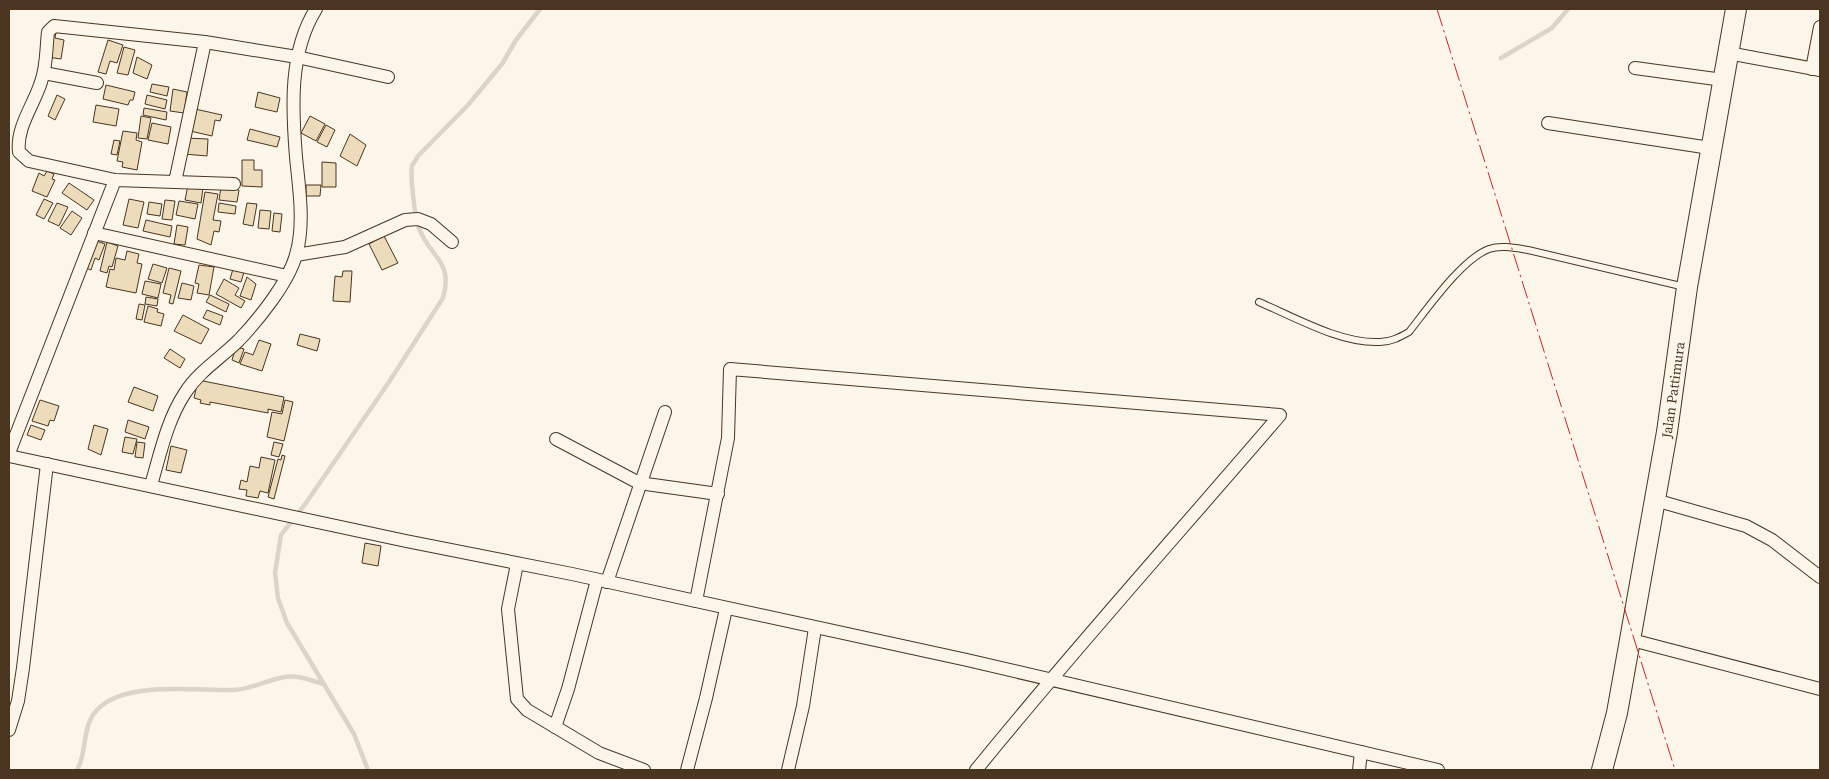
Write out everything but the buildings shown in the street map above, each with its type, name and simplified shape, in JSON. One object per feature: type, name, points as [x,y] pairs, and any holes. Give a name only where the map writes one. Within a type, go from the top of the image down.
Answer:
[{"type":"main road","name":"Jalan Pattimura","points":[[1602,770],[1616,713],[1667,432],[1687,287],[1736,9]]},
{"type":"street","points":[[151,486],[174,413],[185,393],[201,372],[239,340],[287,276],[296,255],[300,205],[295,123],[297,57],[300,41],[316,9]]},
{"type":"street","points":[[234,184],[115,180],[29,161],[19,152],[19,134],[44,73],[48,32],[54,26],[205,42],[297,57],[388,77]]},
{"type":"street","points":[[1728,53],[1816,70],[1820,27]]},
{"type":"street","points":[[175,182],[205,42]]},
{"type":"street","points":[[1634,68],[1723,80]]},
{"type":"street","points":[[44,73],[97,83]]},
{"type":"street","points":[[1548,123],[1710,148]]},
{"type":"street","points":[[115,180],[9,454],[47,464],[696,601],[1050,679],[1438,770]]},
{"type":"street","points":[[296,255],[345,247],[405,220],[418,219],[431,224],[452,242]]},
{"type":"street","points":[[94,233],[287,276]]},
{"type":"street","points":[[696,601],[728,438],[730,369],[1280,415],[1050,679],[976,770]]},
{"type":"street","points":[[555,727],[602,581],[665,412]]},
{"type":"street","points":[[556,440],[639,483],[718,494]]},
{"type":"street","points":[[9,730],[47,464]]},
{"type":"street","points":[[1655,500],[1746,526],[1772,540],[1820,577]]},
{"type":"street","points":[[517,564],[508,609],[517,699],[527,710],[599,753],[644,770]]},
{"type":"street","points":[[687,770],[706,698],[726,609]]},
{"type":"street","points":[[788,770],[802,706],[815,628]]},
{"type":"street","points":[[1628,639],[1820,689]]},
{"type":"street","points":[[1359,770],[1361,752]]},
{"type":"lane","points":[[1259,302],[1345,338],[1380,342],[1396,339],[1409,332],[1474,256],[1491,248],[1504,247],[1528,250],[1687,287]]},
{"type":"waterway","points":[[368,770],[354,734],[287,623],[278,598],[275,573],[281,535],[306,503],[389,382],[443,298],[446,285],[443,267],[423,238],[417,223],[412,187],[413,165],[418,156],[468,105],[502,64],[516,40],[540,9]]},
{"type":"waterway","points":[[1501,58],[1552,28],[1568,9]]},
{"type":"waterway","points":[[77,770],[83,755],[87,731],[92,717],[97,710],[109,701],[125,694],[162,689],[234,690],[290,677],[324,684]]},
{"type":"power","points":[[1437,9],[1675,770]]}]
